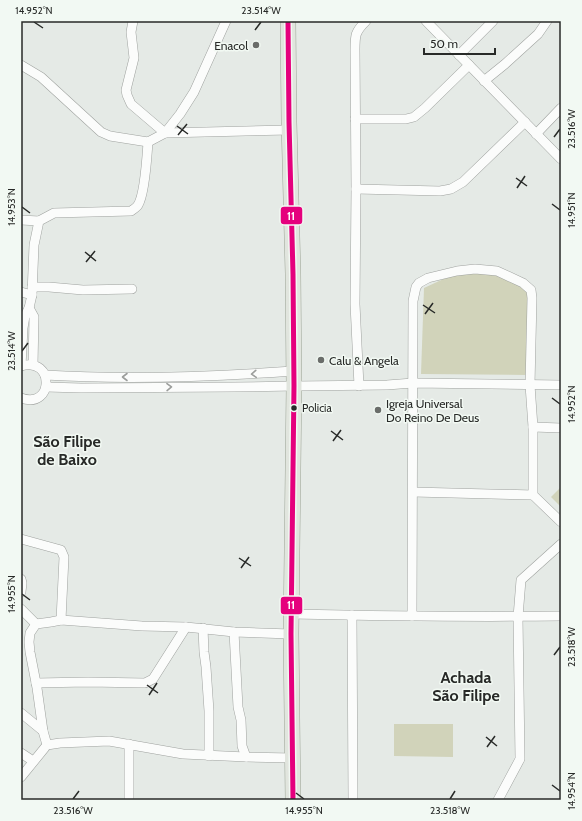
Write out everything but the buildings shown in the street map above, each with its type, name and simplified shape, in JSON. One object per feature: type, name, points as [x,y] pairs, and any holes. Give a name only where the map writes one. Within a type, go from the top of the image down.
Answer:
[{"type":"main road","points":[[288,21],[294,386],[291,634],[293,800]]},
{"type":"street","points":[[133,21],[132,32],[134,58],[126,90],[127,95],[131,104],[165,133],[289,130]]},
{"type":"street","points":[[21,65],[41,77],[101,132],[110,136],[148,142],[165,133],[180,114],[194,92],[226,21]]},
{"type":"street","points":[[359,386],[355,304],[355,36],[359,28],[366,21]]},
{"type":"street","points":[[426,21],[561,159]]},
{"type":"street","points":[[459,55],[493,21]]},
{"type":"street","points":[[484,81],[538,34],[547,21]]},
{"type":"street","points":[[355,119],[406,119],[414,117],[469,65]]},
{"type":"street","points":[[536,134],[561,108]]},
{"type":"street","points":[[356,189],[440,191],[451,189],[463,182],[526,122]]},
{"type":"street","points":[[21,220],[39,221],[54,213],[131,211],[139,204],[143,193],[148,142]]},
{"type":"street","points":[[23,401],[41,396],[46,387],[47,381],[42,370],[38,367],[33,365],[21,366],[23,328],[32,291],[34,245],[39,221]]},
{"type":"street","points":[[412,616],[414,301],[416,288],[419,283],[428,278],[457,271],[475,269],[497,271],[523,283],[531,290],[530,385],[533,427],[533,495]]},
{"type":"street","points":[[21,292],[49,287],[83,290],[132,289]]},
{"type":"street","points":[[29,308],[34,317],[33,365]]},
{"type":"street","points":[[45,375],[69,377],[163,377],[238,375],[293,371]]},
{"type":"street","points":[[46,387],[359,386],[413,383],[561,385]]},
{"type":"street","points":[[533,427],[561,428]]},
{"type":"street","points":[[413,492],[533,495],[561,522]]},
{"type":"street","points":[[21,540],[61,550],[64,557],[61,620]]},
{"type":"street","points":[[498,800],[520,759],[518,617],[521,580],[561,544]]},
{"type":"street","points":[[21,579],[21,592]]},
{"type":"street","points":[[21,609],[36,624]]},
{"type":"street","points":[[292,614],[518,617],[561,616]]},
{"type":"street","points":[[352,615],[353,800]]},
{"type":"street","points":[[47,745],[43,731],[29,642],[30,633],[36,624],[61,620],[142,626],[202,628],[234,632],[291,634]]},
{"type":"street","points":[[36,683],[145,683],[153,679],[186,627]]},
{"type":"street","points":[[202,628],[209,711],[209,756]]},
{"type":"street","points":[[234,632],[238,707],[242,720],[242,746],[246,757]]},
{"type":"street","points":[[21,646],[30,652]]},
{"type":"street","points":[[21,713],[43,731]]},
{"type":"street","points":[[21,777],[47,745],[60,743],[109,741],[183,754],[293,758]]},
{"type":"street","points":[[129,744],[129,800]]},
{"type":"street","points":[[21,753],[33,761]]},
{"type":"green space","points":[[471,272],[497,274],[523,286],[529,292],[527,375],[421,374],[424,288],[452,275]]},
{"type":"green space","points":[[561,487],[561,505],[560,506],[551,497]]},
{"type":"green space","points":[[394,724],[453,724],[453,757],[394,756]]},
{"type":"transit line","name":"11","points":[[288,21],[294,386],[291,634],[293,800]]},
{"type":"place","name":"Enacol","points":[[256,45]]},
{"type":"place","name":"Calu & Angela","points":[[321,360]]},
{"type":"place","name":"Policia","points":[[294,408]]},
{"type":"place","name":"Igreja Universal Do Reino De Deus","points":[[378,410]]},
{"type":"district","name":"São Filipe de Baixo","points":[[67,450]]},
{"type":"district","name":"Achada São Filipe","points":[[466,686]]}]
